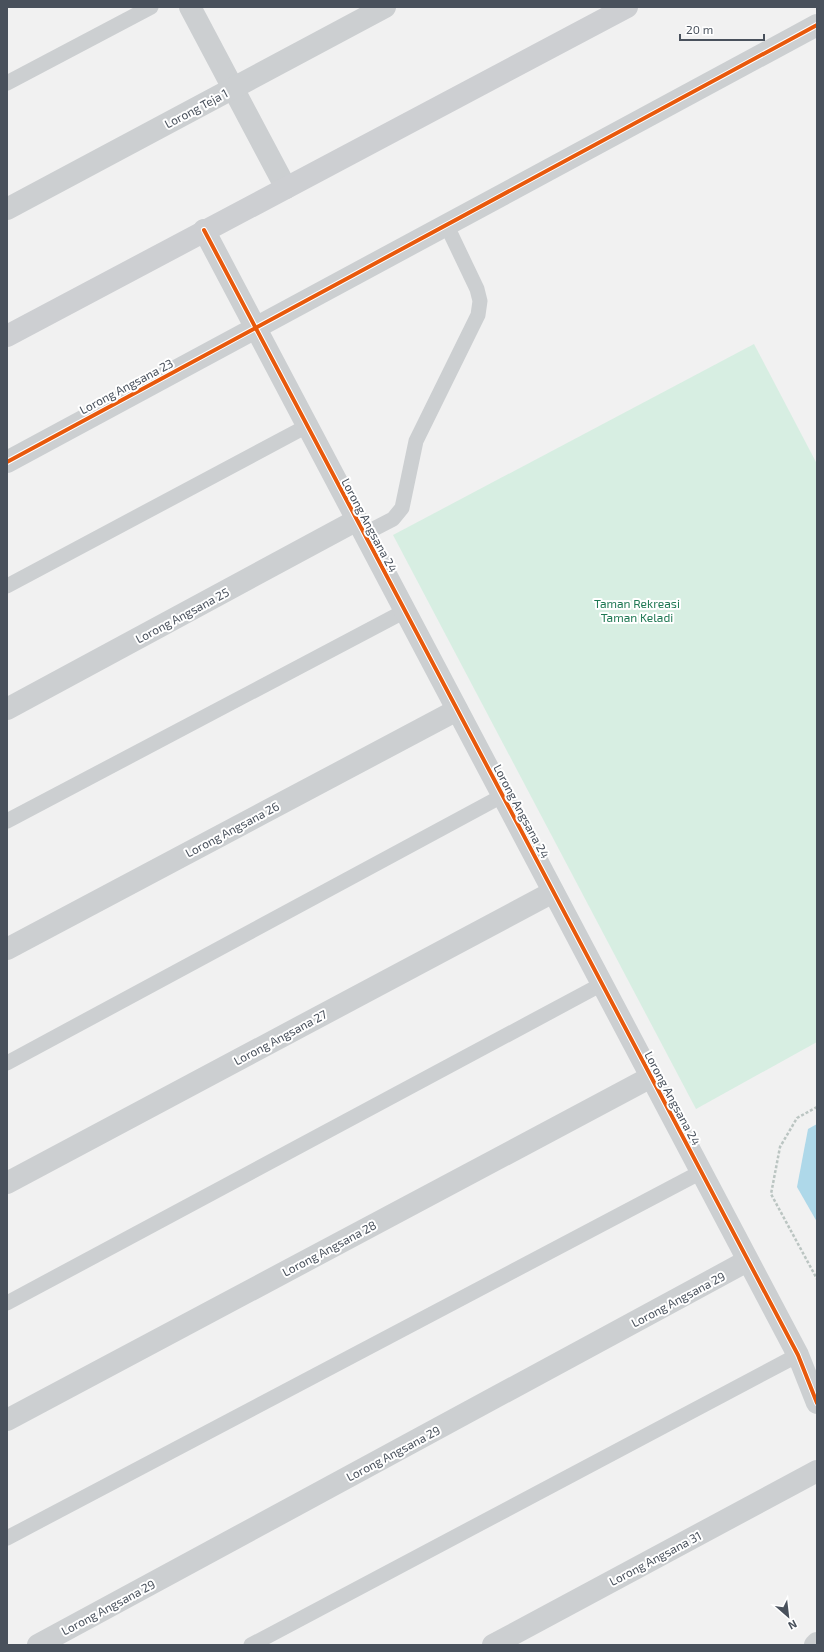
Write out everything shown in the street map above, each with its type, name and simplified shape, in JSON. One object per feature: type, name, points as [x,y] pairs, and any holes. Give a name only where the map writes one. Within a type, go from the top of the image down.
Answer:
[{"type":"street","points":[[190,7],[286,188]]},
{"type":"street","name":"Lorong Teja 1","points":[[7,208],[385,7]]},
{"type":"street","points":[[7,336],[204,230],[627,7]]},
{"type":"street","name":"Lorong Angsana 23","points":[[7,462],[817,24]]},
{"type":"street","name":"Lorong Angsana 24","points":[[204,230],[747,1261],[798,1355],[817,1403]]},
{"type":"street","name":"Lorong Angsana 25","points":[[7,709],[360,527]]},
{"type":"street","name":"Lorong Angsana 26","points":[[7,949],[457,710]]},
{"type":"street","name":"Lorong Angsana 27","points":[[7,1183],[553,892]]},
{"type":"street","name":"Lorong Angsana 28","points":[[7,1420],[650,1077]]},
{"type":"street","name":"Lorong Angsana 29","points":[[38,1645],[747,1261]]},
{"type":"street","name":"Lorong Angsana 31","points":[[493,1645],[817,1471]]},
{"type":"lane","points":[[7,83],[151,7]]},
{"type":"lane","points":[[360,527],[393,519],[402,508],[416,441],[478,315],[480,301],[477,289],[446,224]]},
{"type":"lane","points":[[7,586],[307,426]]},
{"type":"lane","points":[[7,821],[405,611]]},
{"type":"lane","points":[[7,1063],[502,796]]},
{"type":"lane","points":[[7,1302],[602,984]]},
{"type":"lane","points":[[7,1538],[701,1172]]},
{"type":"lane","points":[[251,1645],[798,1355]]},
{"type":"path","points":[[817,1106],[797,1118],[780,1147],[771,1194],[817,1279]]},
{"type":"green space","name":"Taman Rekreasi Taman Keladi","points":[[754,344],[817,464],[817,1042],[696,1109],[393,535]]},
{"type":"water","points":[[817,1124],[817,1222],[797,1187],[808,1129]]},
{"type":"cycle path","points":[[7,462],[817,25]]},
{"type":"cycle path","points":[[204,230],[798,1355],[817,1403]]}]
